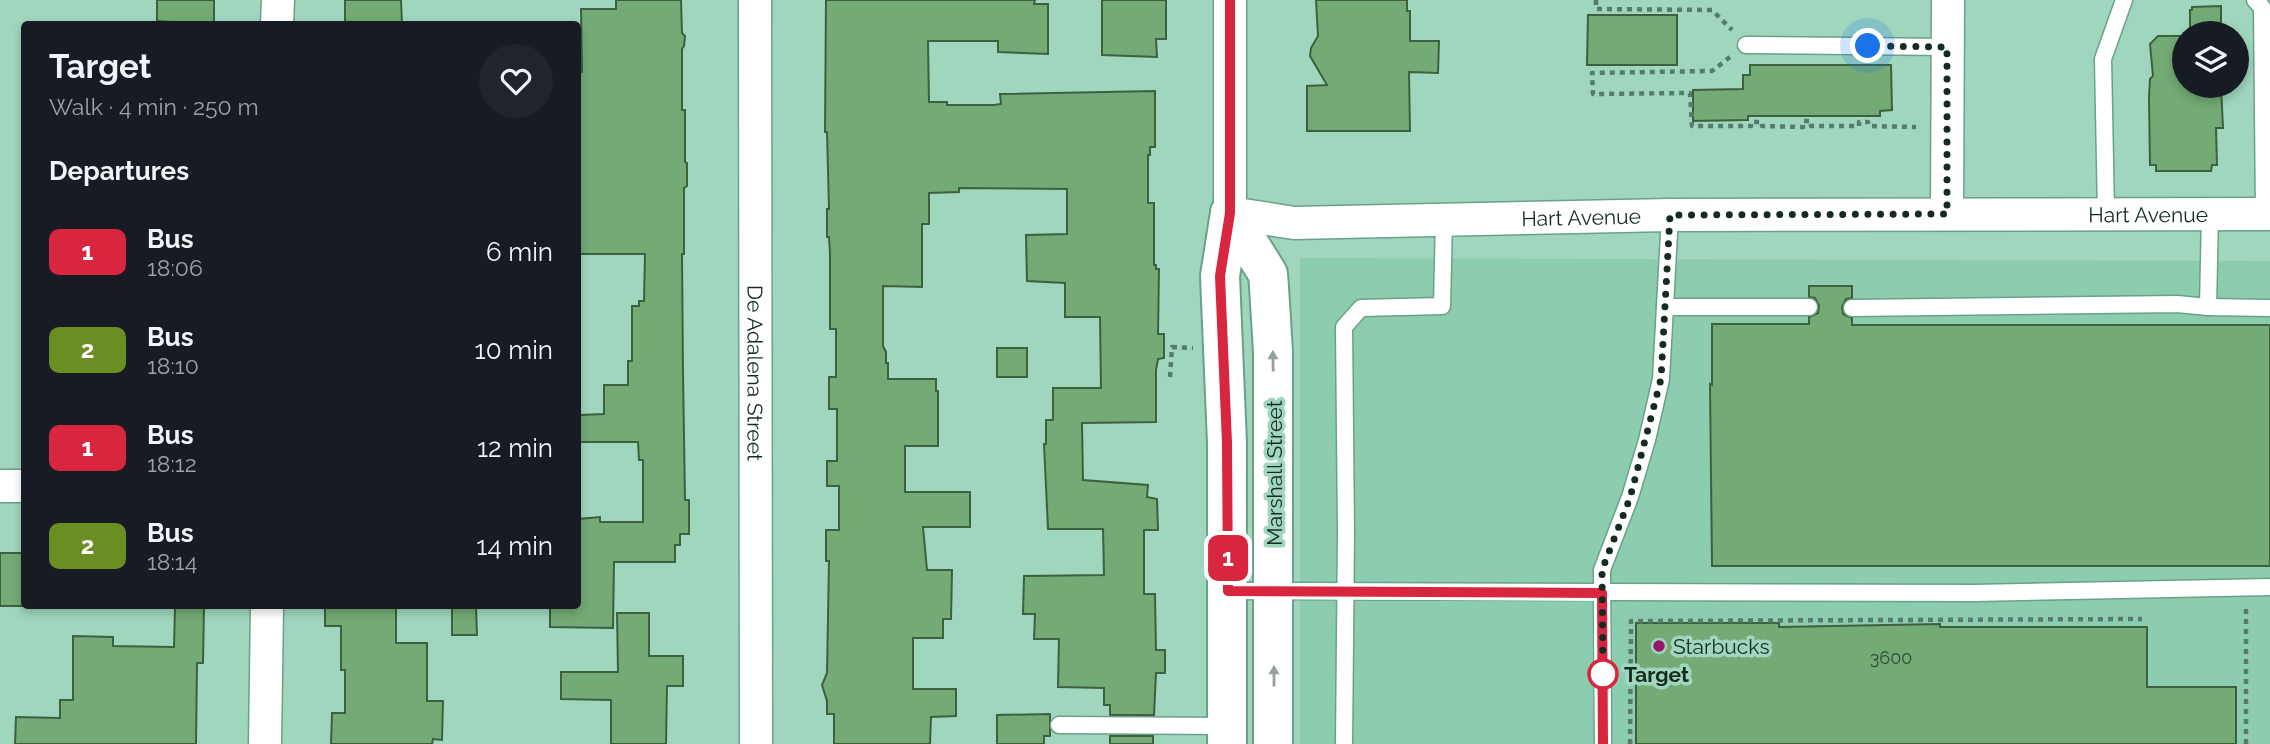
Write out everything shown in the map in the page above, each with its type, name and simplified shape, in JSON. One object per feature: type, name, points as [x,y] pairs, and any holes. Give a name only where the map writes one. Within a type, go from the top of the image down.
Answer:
[{"type":"street","points":[[277,21],[278,0]]},
{"type":"street","name":"De Adalena Street","points":[[755,0],[756,744]]},
{"type":"street","points":[[1227,735],[1227,443],[1220,276],[1230,213],[1230,0]]},
{"type":"street","points":[[1947,214],[1948,0]]},
{"type":"street","name":"Hart Avenue","points":[[1230,213],[1286,222],[1670,215],[2267,214]]},
{"type":"street","name":"Marshall Street","points":[[1230,213],[1268,274],[1273,352],[1273,744]]},
{"type":"street","points":[[0,486],[21,486]]},
{"type":"street","points":[[265,744],[267,609]]},
{"type":"lane","points":[[2106,214],[2103,59],[2124,0]]},
{"type":"lane","points":[[2255,0],[2262,7],[2267,214]]},
{"type":"lane","points":[[1746,45],[1947,47]]},
{"type":"lane","points":[[2208,307],[2210,214]]},
{"type":"lane","points":[[1603,744],[1602,570],[1630,498],[1661,379],[1670,215]]},
{"type":"lane","points":[[1344,744],[1344,327],[1361,308],[1442,306],[1444,220]]},
{"type":"lane","points":[[1852,308],[2177,304],[2270,308]]},
{"type":"lane","points":[[1665,307],[1809,307]]},
{"type":"lane","points":[[1228,591],[1975,593],[2270,587]]},
{"type":"lane","points":[[1059,725],[1227,735]]},
{"type":"path","points":[[1596,0],[1596,9],[1712,10],[1746,45],[1712,71],[1592,73],[1593,94],[1690,93],[1692,126],[1751,126],[1751,122],[1762,122],[1762,126],[1803,127],[1803,121],[1811,121],[1811,126],[1859,126],[1859,122],[1868,122],[1869,126],[1916,127]]},
{"type":"path","points":[[1170,377],[1172,346],[1196,348]]},
{"type":"path","points":[[2246,587],[2246,744]]},
{"type":"path","points":[[1630,744],[1631,621],[2142,619]]},
{"type":"shaded area","points":[[1300,258],[2270,261],[2270,744],[1300,744]]},
{"type":"building","points":[[157,0],[214,0],[214,21],[157,21]]},
{"type":"building","points":[[345,0],[401,0],[402,21],[345,21]]},
{"type":"building","points":[[616,0],[681,0],[682,33],[685,36],[682,49],[682,110],[685,110],[687,163],[682,254],[683,373],[685,500],[689,500],[689,534],[680,534],[680,545],[675,545],[675,562],[614,562],[613,628],[550,627],[550,609],[581,609],[581,519],[600,517],[600,522],[643,522],[643,460],[639,460],[638,442],[581,442],[581,415],[604,414],[604,385],[628,385],[628,361],[632,361],[632,306],[639,306],[639,301],[644,301],[645,254],[581,254],[581,9],[616,9]]},
{"type":"building","points":[[826,0],[1035,0],[1034,4],[1048,4],[1048,54],[998,52],[998,41],[928,41],[929,102],[947,102],[947,105],[994,105],[1001,104],[1000,94],[1155,91],[1155,147],[1150,147],[1148,155],[1148,203],[1154,203],[1154,265],[1159,269],[1158,334],[1164,334],[1164,358],[1158,359],[1156,370],[1156,422],[1082,423],[1083,480],[1148,485],[1147,497],[1157,499],[1158,530],[1144,530],[1144,594],[1155,594],[1156,650],[1165,650],[1165,673],[1156,673],[1154,715],[1110,715],[1110,705],[1104,705],[1104,688],[1058,687],[1059,639],[1034,639],[1035,614],[1023,614],[1024,576],[1104,575],[1103,529],[1048,529],[1044,444],[1046,420],[1053,420],[1053,388],[1101,388],[1100,317],[1065,317],[1065,283],[1027,281],[1026,235],[1067,234],[1067,189],[959,188],[959,192],[929,193],[929,224],[922,224],[922,287],[883,286],[883,346],[888,363],[888,379],[936,379],[938,391],[938,446],[905,446],[905,492],[970,492],[970,527],[923,527],[927,570],[952,570],[951,619],[943,619],[943,638],[913,638],[913,689],[956,689],[956,716],[931,717],[930,744],[834,744],[834,714],[827,714],[827,701],[822,685],[827,673],[829,561],[826,561],[826,530],[839,530],[839,486],[827,486],[827,461],[837,461],[837,409],[829,409],[829,377],[836,377],[836,329],[830,329],[830,254],[827,237],[829,209],[825,132]]},
{"type":"building","points":[[1102,0],[1166,0],[1166,39],[1156,39],[1157,57],[1102,55]]},
{"type":"building","points":[[1316,0],[1407,0],[1407,11],[1410,11],[1410,41],[1439,41],[1438,73],[1409,72],[1410,131],[1307,131],[1307,86],[1327,85],[1310,56],[1318,36]]},
{"type":"building","points":[[2221,6],[2221,21],[2190,21],[2192,7]]},
{"type":"building","points":[[1588,15],[1677,15],[1677,65],[1587,65]]},
{"type":"building","points":[[2158,36],[2172,36],[2172,98],[2222,98],[2223,128],[2216,128],[2217,165],[2212,165],[2211,171],[2156,171],[2156,165],[2150,165],[2149,98],[2150,79],[2153,76],[2150,44]]},
{"type":"building","points":[[1750,65],[1891,65],[1892,110],[1880,111],[1880,116],[1748,116],[1748,120],[1693,121],[1693,90],[1743,89],[1743,75],[1750,75]]},
{"type":"building","points":[[1809,286],[1852,286],[1852,298],[1846,299],[1842,307],[1843,314],[1852,318],[1852,325],[2270,325],[2270,566],[1712,566],[1712,324],[1809,324],[1809,317],[1818,313],[1819,306],[1815,298],[1809,297]]},
{"type":"building","points":[[997,348],[1027,348],[1027,377],[997,377]]},
{"type":"building","points":[[0,553],[21,553],[21,606],[0,606]]},
{"type":"building","points":[[175,609],[204,609],[203,663],[197,663],[196,744],[15,744],[16,717],[60,718],[60,700],[73,700],[73,636],[113,637],[113,646],[174,647]]},
{"type":"building","points":[[325,609],[396,609],[396,643],[427,643],[427,701],[443,701],[442,740],[433,739],[432,744],[331,744],[332,713],[345,713],[345,670],[341,670],[341,626],[325,626]]},
{"type":"building","points":[[452,609],[476,609],[477,635],[452,635]]},
{"type":"building","points":[[617,613],[649,613],[649,656],[683,656],[683,686],[667,686],[666,744],[611,744],[611,700],[561,699],[561,672],[618,672]]},
{"type":"building","points":[[1636,623],[1779,623],[1779,627],[1940,624],[1940,627],[2147,627],[2147,687],[2236,687],[2236,744],[1636,744]]},
{"type":"building","points":[[1050,714],[1050,736],[1044,736],[1044,744],[997,744],[997,715]]},
{"type":"building","points":[[1110,736],[1153,736],[1153,744],[1110,744]]},
{"type":"bus line","name":"1","points":[[1230,0],[1230,213],[1220,276],[1227,443],[1228,591],[1602,593],[1603,744]]},
{"type":"place","name":"Starbucks","points":[[1659,646]]},
{"type":"place","name":"Target","points":[[1603,674]]},
{"type":"route","points":[[1603,674],[1603,681],[1602,570],[1630,498],[1661,379],[1670,215],[1947,214],[1947,47],[1868,46]]}]
